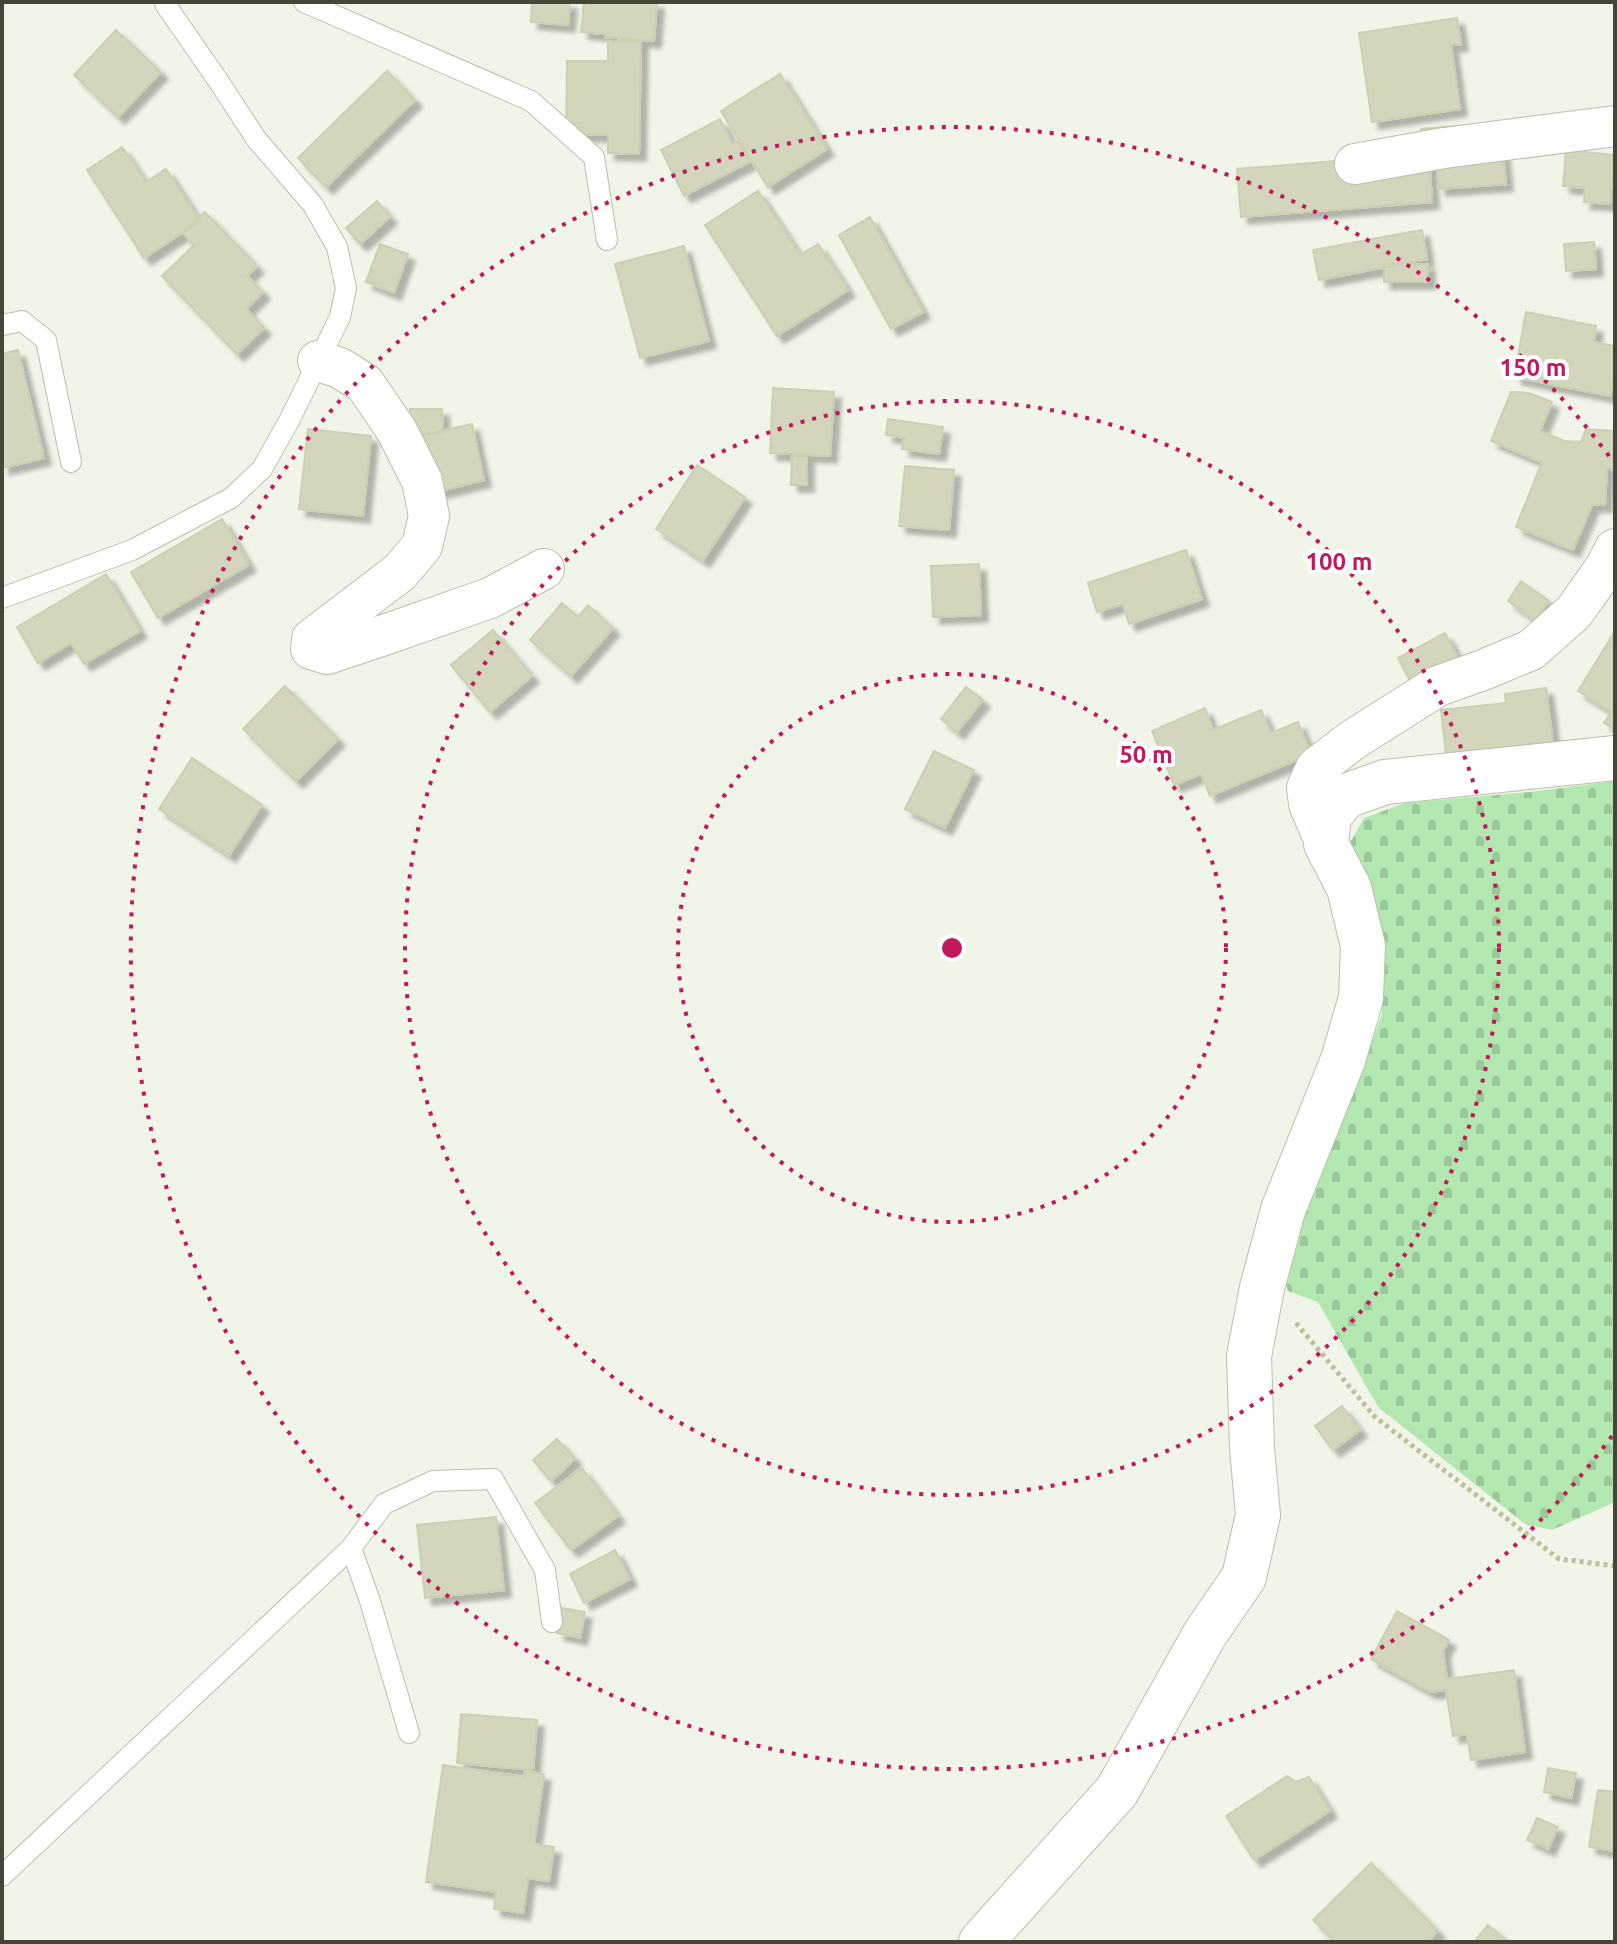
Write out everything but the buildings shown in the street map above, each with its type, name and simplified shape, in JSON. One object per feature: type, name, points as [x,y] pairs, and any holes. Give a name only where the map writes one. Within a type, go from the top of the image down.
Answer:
[{"type":"street","points":[[1355,164],[1444,148],[1615,126]]},
{"type":"street","points":[[318,361],[340,368],[365,384],[397,431],[422,481],[429,516],[422,546],[400,572],[312,639],[311,649],[327,654],[377,637],[490,598],[544,569]]},
{"type":"street","points":[[981,1942],[1117,1791],[1205,1634],[1244,1577],[1258,1515],[1249,1356],[1264,1280],[1283,1210],[1343,1060],[1361,998],[1363,946],[1349,888],[1309,804],[1307,788],[1316,768],[1354,739],[1438,686],[1531,650],[1574,612],[1615,549]]},
{"type":"street","points":[[1326,844],[1329,815],[1346,796],[1385,782],[1615,758]]},
{"type":"lane","points":[[2,598],[132,550],[231,498],[262,469],[340,317],[346,288],[337,247],[313,205],[257,140],[165,4],[168,2]]},
{"type":"lane","points":[[304,2],[531,101],[594,157],[607,240]]},
{"type":"lane","points":[[2,325],[22,321],[46,340],[71,462]]},
{"type":"lane","points":[[2,1876],[351,1548],[384,1504],[433,1481],[493,1479],[545,1570],[552,1622]]},
{"type":"lane","points":[[351,1548],[409,1733]]},
{"type":"path","points":[[1264,1280],[1287,1313],[1375,1417],[1559,1559],[1615,1566]]},
{"type":"green space","points":[[1615,781],[1615,1502],[1552,1530],[1525,1524],[1378,1407],[1318,1302],[1288,1291],[1280,1265],[1382,1015],[1383,960],[1347,848],[1364,818],[1405,803]]}]
